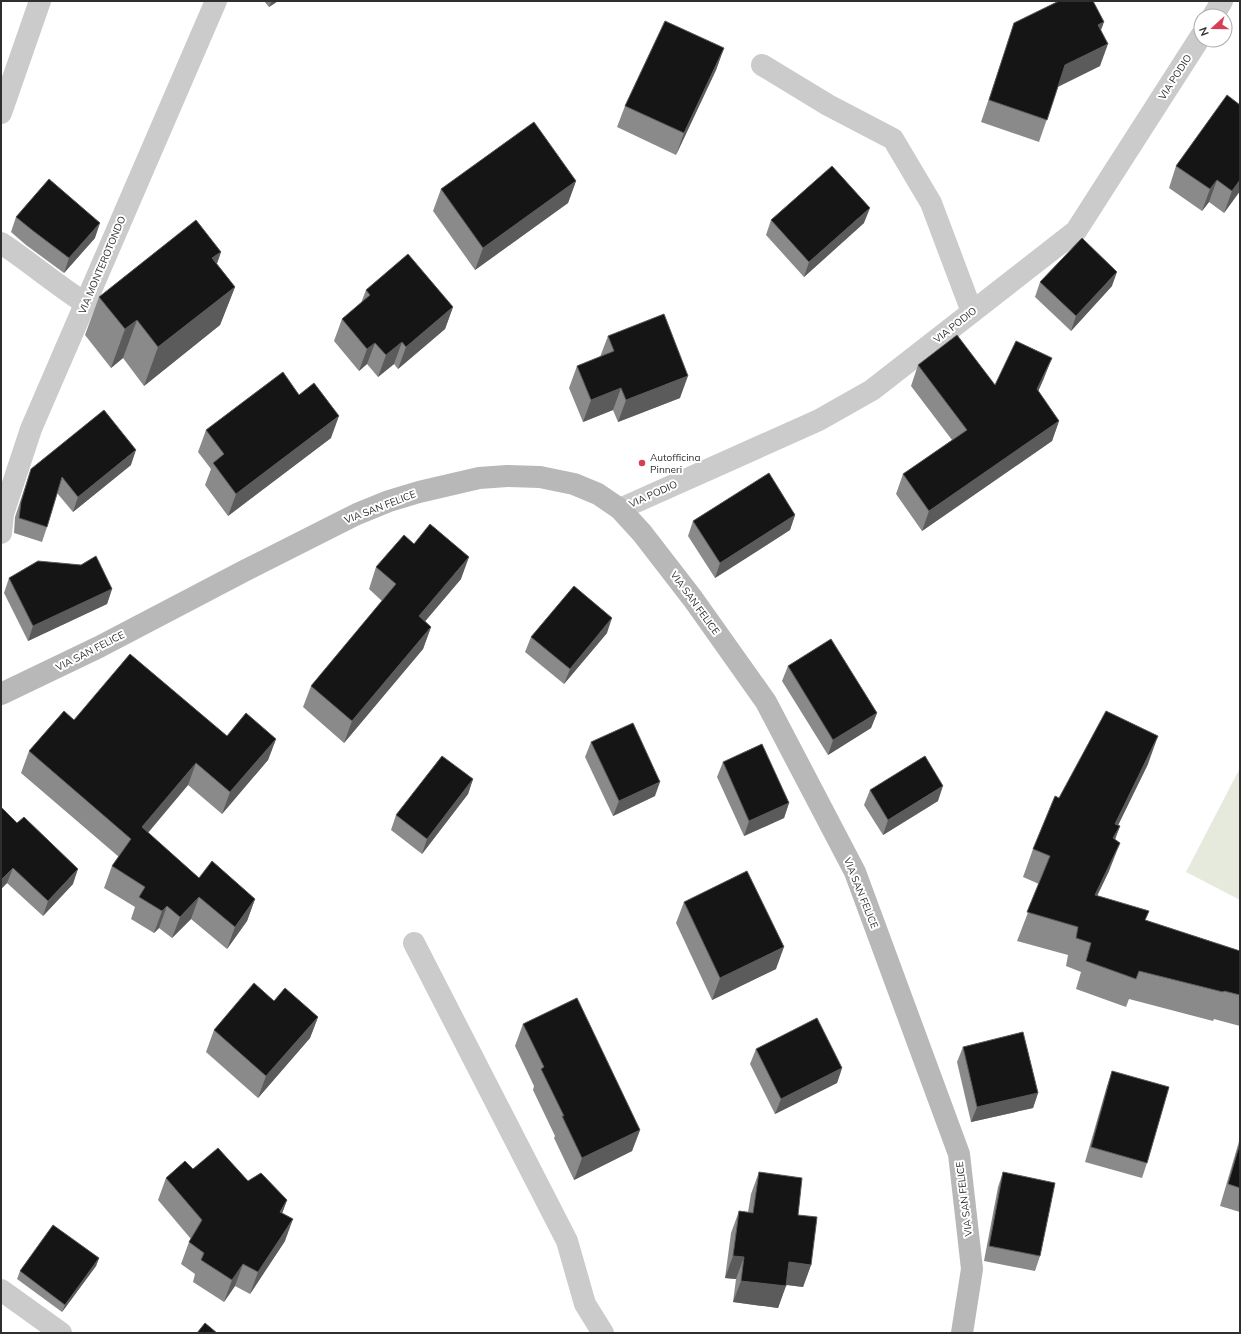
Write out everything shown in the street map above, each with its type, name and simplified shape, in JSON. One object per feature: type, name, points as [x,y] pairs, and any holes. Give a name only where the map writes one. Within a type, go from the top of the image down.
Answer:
[{"type":"street","points":[[1,113],[40,1]]},
{"type":"street","name":"VIA MONTEROTONDO","points":[[1,533],[4,514],[31,429],[216,1]]},
{"type":"street","name":"VIA PODIO","points":[[620,509],[819,420],[866,394],[1076,231],[1193,48]]},
{"type":"street","points":[[762,65],[828,105],[893,139],[931,203],[972,312]]},
{"type":"street","points":[[1,243],[23,257],[64,290],[85,303]]},
{"type":"street","name":"VIA SAN FELICE","points":[[1,694],[99,647],[356,514],[389,501],[419,492],[479,478],[507,476],[540,477],[574,484],[598,494],[620,509],[642,533],[693,599],[766,702],[855,872],[959,1154],[972,1269],[962,1333]]},
{"type":"street","points":[[414,943],[567,1241],[585,1304],[602,1333]]},
{"type":"street","points":[[1,1290],[61,1333]]},
{"type":"shaded area","points":[[1240,768],[1240,900],[1186,872]]},
{"type":"building","points":[[1059,1],[1093,1],[1104,22],[1098,25],[1108,44],[1065,65],[1047,120],[989,100],[1014,23]]},
{"type":"building","points":[[665,21],[724,48],[684,133],[625,106]]},
{"type":"building","points":[[1227,95],[1240,105],[1240,180],[1232,191],[1217,180],[1210,189],[1176,166]]},
{"type":"building","points":[[534,122],[576,181],[483,248],[441,189]]},
{"type":"building","points":[[832,166],[870,208],[809,262],[771,220]]},
{"type":"building","points":[[49,179],[100,223],[69,258],[16,217]]},
{"type":"building","points":[[196,220],[221,252],[212,258],[235,287],[158,347],[137,320],[125,329],[99,297]]},
{"type":"building","points":[[1082,238],[1117,272],[1076,316],[1040,282]]},
{"type":"building","points":[[408,254],[453,307],[406,347],[402,342],[386,355],[375,343],[367,349],[342,319],[370,295],[366,290]]},
{"type":"building","points":[[664,314],[688,376],[626,400],[621,388],[591,400],[577,366],[614,351],[608,336]]},
{"type":"building","points":[[957,335],[995,385],[1016,341],[1052,358],[1037,389],[1059,421],[929,511],[903,474],[967,430],[918,365]]},
{"type":"building","points":[[283,372],[299,395],[314,383],[339,416],[236,494],[213,463],[224,454],[206,430]]},
{"type":"building","points":[[104,410],[136,450],[78,497],[62,477],[47,527],[19,518],[21,502],[31,469]]},
{"type":"building","points":[[769,473],[795,515],[720,563],[693,521]]},
{"type":"building","points":[[430,524],[469,557],[419,616],[431,627],[352,721],[311,686],[396,584],[376,567],[404,535],[414,544]]},
{"type":"building","points":[[96,556],[112,589],[33,626],[9,578],[38,561],[81,565]]},
{"type":"building","points":[[574,586],[612,618],[570,669],[531,637]]},
{"type":"building","points":[[831,639],[877,713],[833,740],[788,666]]},
{"type":"building","points":[[130,654],[227,736],[246,713],[276,739],[230,792],[196,763],[142,827],[199,878],[212,861],[255,899],[235,927],[199,897],[180,917],[167,906],[162,911],[139,897],[145,887],[112,866],[131,839],[29,751],[64,711],[74,720]]},
{"type":"building","points":[[1106,711],[1158,736],[1115,824],[1120,826],[1113,838],[1120,843],[1095,895],[1149,911],[1145,920],[1240,951],[1240,995],[1139,971],[1136,979],[1086,961],[1091,943],[1076,938],[1078,927],[1027,912],[1050,856],[1033,849],[1055,796],[1059,798]]},
{"type":"building","points":[[633,723],[660,782],[619,801],[591,742]]},
{"type":"building","points":[[762,744],[789,803],[749,821],[723,762]]},
{"type":"building","points":[[442,756],[473,779],[427,839],[396,815]]},
{"type":"building","points":[[925,756],[943,786],[888,820],[870,790]]},
{"type":"building","points":[[1,807],[17,823],[24,817],[78,869],[48,901],[13,868],[1,880]]},
{"type":"building","points":[[747,871],[784,947],[720,978],[684,902]]},
{"type":"building","points":[[254,983],[274,1001],[285,988],[318,1017],[266,1076],[214,1030]]},
{"type":"building","points":[[577,998],[640,1130],[582,1158],[562,1116],[564,1116],[541,1069],[544,1067],[523,1024]]},
{"type":"building","points":[[817,1018],[842,1068],[781,1099],[756,1049]]},
{"type":"building","points":[[1023,1032],[1038,1093],[977,1107],[963,1047]]},
{"type":"building","points":[[1112,1071],[1169,1087],[1147,1163],[1091,1147]]},
{"type":"building","points":[[1240,1143],[1240,1188],[1228,1184]]},
{"type":"building","points":[[218,1148],[248,1181],[261,1173],[287,1200],[280,1212],[293,1219],[258,1272],[243,1264],[232,1280],[201,1260],[204,1253],[189,1242],[202,1220],[166,1178],[185,1161],[193,1169]]},
{"type":"building","points":[[759,1172],[802,1178],[798,1215],[817,1217],[811,1265],[789,1262],[786,1286],[741,1281],[744,1257],[733,1256],[739,1211],[753,1213]]},
{"type":"building","points":[[1003,1172],[1055,1183],[1040,1256],[989,1246]]},
{"type":"building","points":[[53,1225],[99,1258],[65,1305],[20,1271]]},
{"type":"building","points":[[205,1323],[217,1333],[197,1333]]},
{"type":"place","name":"Autofficina Pinneri","points":[[642,463]]}]
